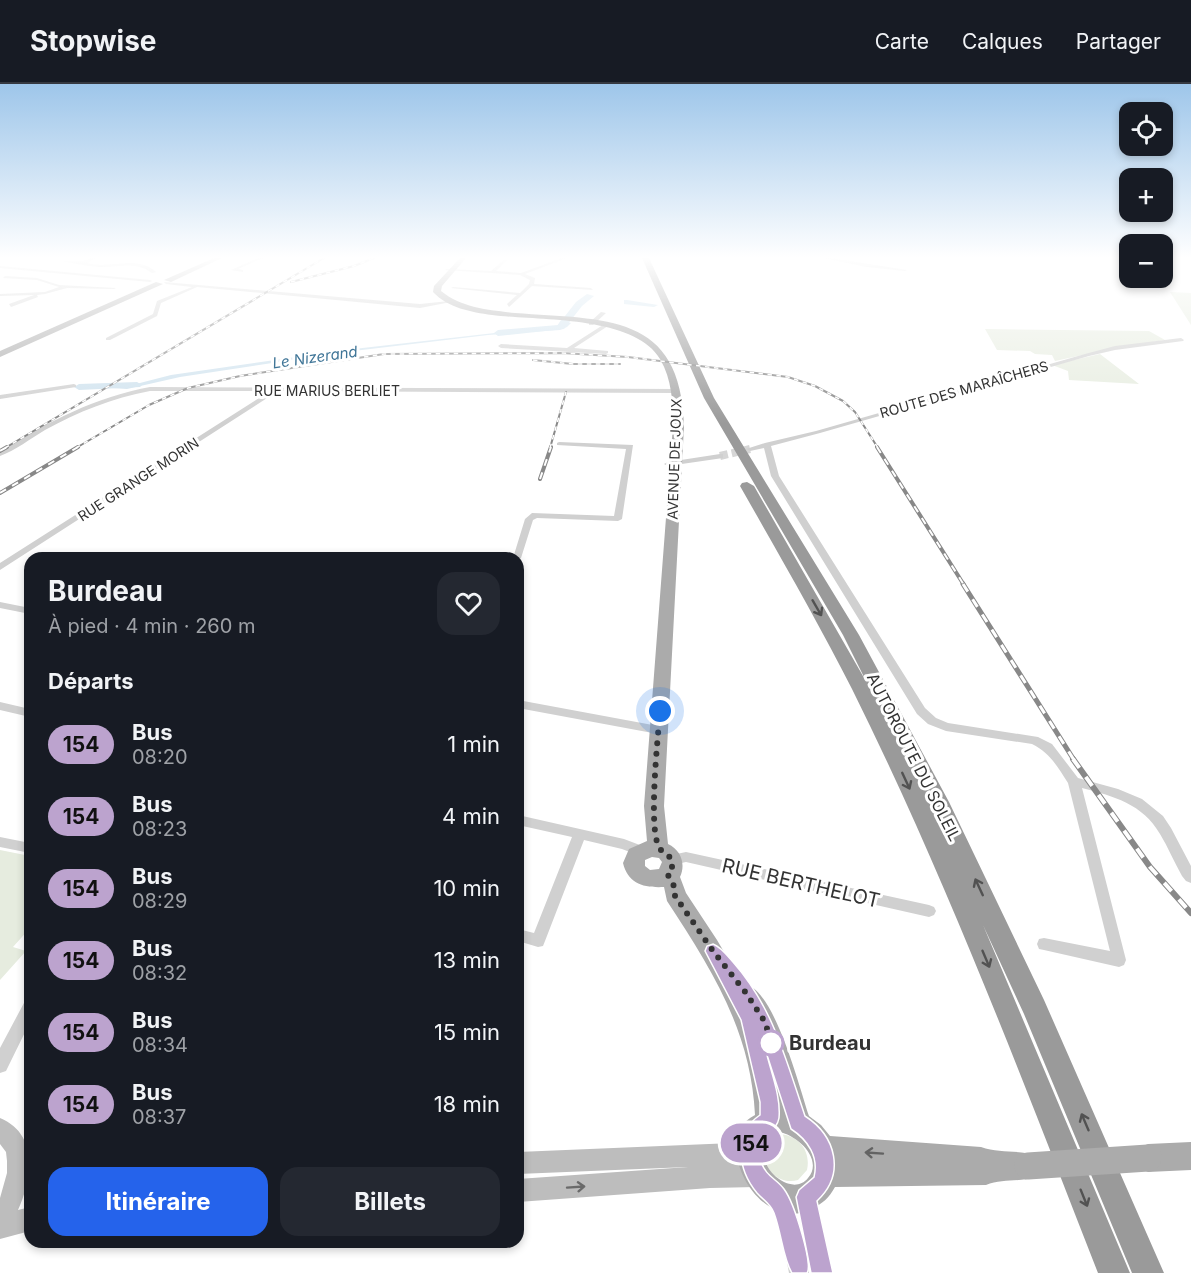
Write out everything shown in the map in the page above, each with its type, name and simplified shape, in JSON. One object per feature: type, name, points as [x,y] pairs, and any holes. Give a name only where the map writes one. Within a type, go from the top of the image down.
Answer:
[{"type":"highway","name":"AUTOROUTE DU SOLEIL","points":[[660,313],[683,369],[703,409],[834,637],[914,798],[1006,1006],[1114,1273]]},
{"type":"highway","name":"AUTOROUTE DU SOLEIL","points":[[670,313],[709,398],[851,635],[938,802],[1039,1018],[1148,1273]]},
{"type":"main road","points":[[0,354],[90,313]]},
{"type":"main road","name":"AVENUE DE JOUX","points":[[486,313],[572,320],[604,326],[626,334],[649,347],[660,361],[673,391],[666,634],[654,730],[656,836],[653,863]]},
{"type":"main road","points":[[653,863],[713,951],[749,1018],[769,1102],[769,1120]]},
{"type":"main road","points":[[713,951],[736,978],[765,1022],[798,1122]]},
{"type":"main road","points":[[778,1118],[798,1122],[812,1133],[824,1161],[822,1183],[807,1197],[787,1199],[765,1187],[753,1163],[752,1137],[759,1127],[769,1120],[778,1118]]},
{"type":"main road","points":[[0,1129],[8,1134],[24,1170]]},
{"type":"main road","points":[[524,1163],[733,1154],[753,1163]]},
{"type":"main road","points":[[824,1161],[986,1171],[994,1166],[1191,1156]]},
{"type":"main road","points":[[524,1191],[710,1177],[753,1163]]},
{"type":"main road","points":[[0,1222],[24,1175]]},
{"type":"main road","points":[[0,1227],[24,1221]]},
{"type":"street","points":[[108,339],[155,313]]},
{"type":"street","points":[[592,324],[603,313]]},
{"type":"street","points":[[569,349],[604,326]]},
{"type":"street","name":"ROUTE DES MARAÎCHERS","points":[[750,448],[1088,355],[1132,346],[1181,340]]},
{"type":"street","points":[[501,346],[606,352]]},
{"type":"street","points":[[0,397],[74,386]]},
{"type":"street","name":"RUE MARIUS BERLIET","points":[[0,454],[76,412],[124,392],[174,388],[673,391]]},
{"type":"street","name":"RUE GRANGE MORIN","points":[[0,567],[276,390]]},
{"type":"street","points":[[518,552],[529,519],[534,515],[618,519],[630,447],[559,444]]},
{"type":"street","points":[[767,444],[772,468],[784,493],[921,711],[932,721],[946,727],[1034,740],[1048,747],[1074,782],[1119,960],[1044,944]]},
{"type":"street","points":[[671,464],[720,456]]},
{"type":"street","points":[[0,605],[24,610]]},
{"type":"street","points":[[524,705],[654,730]]},
{"type":"street","points":[[0,706],[24,712]]},
{"type":"street","points":[[1074,782],[1129,797],[1150,811],[1166,830],[1179,861],[1191,877]]},
{"type":"street","name":"RUE BERTHELOT","points":[[524,821],[580,834],[653,863],[686,857],[929,911]]},
{"type":"street","points":[[524,937],[538,941],[580,834]]},
{"type":"street","points":[[0,842],[24,847]]},
{"type":"street","points":[[0,1065],[24,1018]]},
{"type":"street","points":[[777,1195],[789,1225],[799,1273]]},
{"type":"street","points":[[807,1197],[822,1273]]},
{"type":"shaded area","points":[[1184,313],[1191,313],[1191,325]]},
{"type":"shaded area","points":[[985,329],[1149,331],[1165,340],[1055,361],[1052,355],[1035,354],[1030,351],[997,350]]},
{"type":"shaded area","points":[[1100,354],[1139,384],[1069,380],[1068,371],[1052,365]]},
{"type":"shaded area","points":[[0,850],[24,855],[24,935],[13,947],[24,950],[24,953],[0,980]]},
{"type":"shaded area","points":[[780,1134],[793,1138],[805,1151],[807,1170],[798,1180],[789,1181],[775,1176],[767,1164],[765,1149],[768,1141]]},
{"type":"water","points":[[561,320],[571,323],[560,330],[488,335],[345,352],[180,377],[127,389],[112,388],[121,384],[136,384],[171,375],[345,350],[557,326]]},
{"type":"waterway","name":"Le Nizerand","points":[[498,333],[561,327],[572,313]]},
{"type":"waterway","name":"Le Nizerand","points":[[79,387],[137,385]]},
{"type":"tunnel","points":[[720,456],[750,449]]},
{"type":"railway","points":[[5,448],[231,313]]},
{"type":"railway","points":[[76,448],[149,405],[188,388],[240,376],[384,354],[562,353],[628,357],[788,377],[815,386],[843,401],[855,412],[878,448]]},
{"type":"railway","points":[[533,360],[573,364],[620,364]]},
{"type":"railway","points":[[550,448],[566,392]]},
{"type":"railway","points":[[0,451],[7,447]]},
{"type":"railway","points":[[0,493],[78,447]]},
{"type":"railway","points":[[540,479],[551,447]]},
{"type":"railway","points":[[877,447],[964,585]]},
{"type":"railway","points":[[963,584],[1074,760]]},
{"type":"railway","points":[[1073,759],[1150,867],[1191,913]]},
{"type":"bus line","name":"154","points":[[799,1273],[789,1225],[777,1195],[765,1187],[752,1167],[750,1159],[752,1137],[759,1127],[769,1120],[769,1102],[749,1018],[713,951],[736,978],[765,1022],[798,1122],[816,1138],[825,1157],[826,1165],[822,1183],[807,1197],[822,1273]]},
{"type":"place","name":"Burdeau","points":[[771,1043]]},
{"type":"route","points":[[660,711],[654,806],[659,849],[665,851],[672,860],[672,871],[668,875],[675,888],[675,896],[713,951],[736,978],[765,1022],[773,1048],[771,1043]]}]
